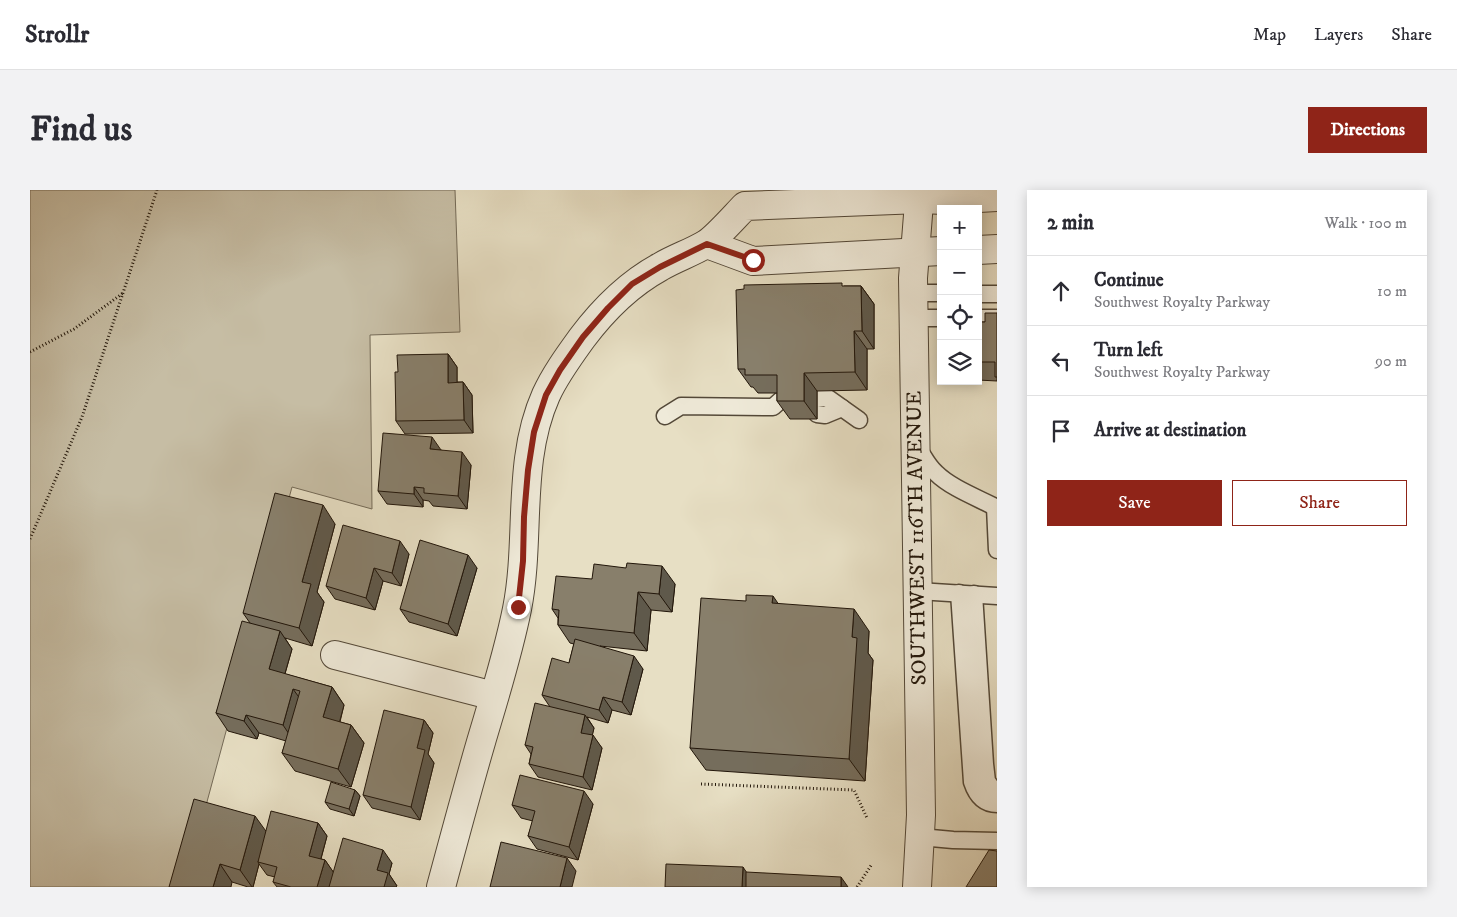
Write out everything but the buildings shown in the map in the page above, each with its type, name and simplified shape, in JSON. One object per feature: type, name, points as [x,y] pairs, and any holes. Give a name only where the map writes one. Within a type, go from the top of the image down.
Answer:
[{"type":"street","points":[[441,887],[507,655],[518,607],[523,561],[528,470],[534,432],[546,395],[560,370],[583,337],[632,284],[660,267],[707,244],[745,206],[920,194],[944,200],[997,197]]},
{"type":"street","name":"SOUTHWEST 116TH AVENUE","points":[[917,887],[921,815],[914,305],[928,252],[920,194]]},
{"type":"street","points":[[707,244],[753,260],[928,252]]},
{"type":"street","points":[[982,250],[997,249]]},
{"type":"street","points":[[335,655],[494,696]]},
{"type":"lane","points":[[982,294],[997,294]]},
{"type":"lane","points":[[914,305],[937,295]]},
{"type":"lane","points":[[914,305],[937,316]]},
{"type":"lane","points":[[817,406],[828,398],[859,420]]},
{"type":"lane","points":[[665,416],[680,406],[773,406],[780,415],[790,407]]},
{"type":"lane","points":[[916,444],[928,464],[937,474],[950,484],[996,507],[997,550]]},
{"type":"lane","points":[[918,591],[997,596]]},
{"type":"lane","points":[[967,594],[987,781],[997,796]]},
{"type":"lane","points":[[967,594],[972,782],[979,797],[992,804],[997,804]]},
{"type":"lane","points":[[920,837],[997,841]]},
{"type":"path","points":[[30,539],[82,417],[157,190]]},
{"type":"path","points":[[30,352],[74,329],[124,293]]},
{"type":"path","points":[[701,784],[854,790],[866,818]]},
{"type":"path","points":[[857,887],[872,864]]},
{"type":"shaded area","points":[[30,190],[455,190],[460,332],[370,335],[372,509],[292,487],[184,887],[30,887]]},
{"type":"route","points":[[518,607],[523,561],[528,470],[534,432],[546,395],[560,370],[583,337],[608,308],[632,284],[660,267],[707,244],[753,260]]}]
